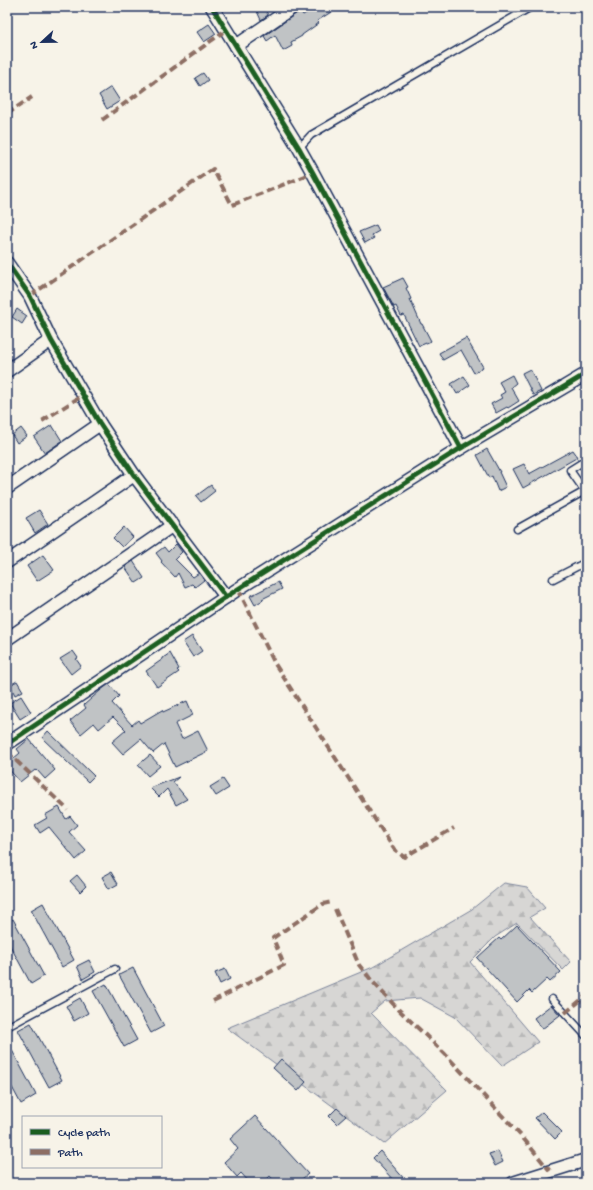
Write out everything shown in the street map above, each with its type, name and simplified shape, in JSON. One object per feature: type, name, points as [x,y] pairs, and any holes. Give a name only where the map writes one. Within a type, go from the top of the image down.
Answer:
[{"type":"street","points":[[212,7],[299,148],[461,448]]},
{"type":"street","points":[[236,46],[293,7]]},
{"type":"street","points":[[7,263],[30,296],[51,340],[100,424],[134,475],[226,597]]},
{"type":"street","points":[[7,371],[51,340]]},
{"type":"street","points":[[7,744],[226,597],[461,448],[586,374]]},
{"type":"street","points":[[7,488],[100,424]]},
{"type":"street","points":[[7,562],[134,475]]},
{"type":"street","points":[[7,639],[173,525]]},
{"type":"street","points":[[513,1183],[586,1160]]},
{"type":"lane","points":[[299,148],[311,135],[531,7]]},
{"type":"lane","points":[[517,529],[585,492],[570,470],[586,460]]},
{"type":"lane","points":[[553,579],[586,562]]},
{"type":"lane","points":[[7,1027],[115,969]]},
{"type":"lane","points":[[552,1000],[586,1036]]},
{"type":"green space","points":[[504,883],[527,887],[545,908],[530,917],[571,962],[563,970],[517,923],[495,937],[470,962],[538,1042],[502,1066],[455,1017],[420,998],[385,1001],[371,1013],[447,1090],[384,1144],[227,1028],[373,967],[472,909]]},
{"type":"building","points":[[255,7],[264,7],[268,15],[261,20]]},
{"type":"building","points":[[316,7],[339,7],[317,21],[319,23],[302,36],[291,42],[292,46],[283,51],[275,35],[267,41],[264,36],[300,11],[303,15]]},
{"type":"building","points":[[209,24],[216,34],[204,42],[197,32]]},
{"type":"building","points":[[203,73],[208,80],[200,86],[195,78]]},
{"type":"building","points":[[111,87],[120,101],[107,109],[99,95]]},
{"type":"building","points":[[376,225],[379,231],[372,235],[374,238],[365,243],[359,232]]},
{"type":"building","points":[[403,278],[408,287],[406,288],[421,324],[431,341],[419,346],[404,315],[401,316],[396,306],[394,307],[383,287]]},
{"type":"building","points":[[17,309],[27,316],[22,324],[12,317]]},
{"type":"building","points":[[466,338],[483,367],[474,373],[461,350],[443,360],[439,353]]},
{"type":"building","points":[[530,369],[541,391],[533,395],[522,373]]},
{"type":"building","points":[[512,375],[516,383],[511,387],[519,401],[496,413],[491,404],[502,398],[500,395],[505,392],[499,382]]},
{"type":"building","points":[[464,376],[470,385],[457,394],[451,384]]},
{"type":"building","points":[[52,425],[62,441],[45,453],[34,437]]},
{"type":"building","points":[[21,428],[27,436],[17,443],[12,435]]},
{"type":"building","points":[[487,449],[500,472],[506,487],[498,491],[492,476],[489,478],[477,455]]},
{"type":"building","points":[[573,450],[578,457],[523,488],[513,469],[524,464],[529,474]]},
{"type":"building","points":[[211,485],[215,491],[201,502],[196,496]]},
{"type":"building","points":[[39,510],[48,524],[35,533],[26,518]]},
{"type":"building","points":[[124,527],[133,537],[122,547],[113,538]]},
{"type":"building","points":[[176,544],[182,552],[175,559],[193,577],[199,573],[204,580],[195,587],[192,584],[185,587],[178,573],[175,577],[161,562],[162,561],[156,553],[164,547],[168,552]]},
{"type":"building","points":[[43,555],[54,570],[37,581],[27,566]]},
{"type":"building","points":[[133,561],[144,578],[136,583],[125,567]]},
{"type":"building","points":[[278,582],[282,589],[262,599],[263,600],[255,605],[250,596]]},
{"type":"building","points":[[192,636],[202,651],[193,657],[183,642]]},
{"type":"building","points":[[73,651],[81,666],[71,674],[60,659]]},
{"type":"building","points":[[170,653],[179,669],[177,670],[179,672],[157,687],[146,671]]},
{"type":"building","points":[[17,681],[23,691],[15,695],[10,685]]},
{"type":"building","points":[[109,684],[119,696],[112,703],[132,725],[138,720],[140,723],[162,710],[163,712],[187,701],[193,715],[175,724],[182,739],[198,731],[208,751],[175,767],[164,744],[153,753],[141,739],[123,754],[112,742],[126,730],[113,717],[99,729],[94,723],[81,734],[70,721],[86,708],[84,705]]},
{"type":"building","points":[[21,696],[31,712],[20,719],[10,703]]},
{"type":"building","points":[[48,731],[94,776],[88,782],[42,738]]},
{"type":"building","points":[[29,739],[55,770],[45,779],[37,770],[35,770],[20,782],[7,767],[7,764],[20,753],[17,749]]},
{"type":"building","points":[[150,755],[160,766],[148,776],[138,765]]},
{"type":"building","points":[[179,777],[173,782],[187,799],[176,805],[167,789],[159,797],[150,788]]},
{"type":"building","points":[[223,779],[229,788],[216,796],[210,787]]},
{"type":"building","points":[[59,807],[66,819],[70,816],[77,825],[69,832],[86,851],[76,860],[49,827],[40,833],[35,825],[47,818],[45,815]]},
{"type":"building","points":[[111,872],[118,884],[109,889],[102,877]]},
{"type":"building","points":[[77,875],[86,886],[80,892],[70,881]]},
{"type":"building","points":[[43,903],[74,960],[62,967],[31,910]]},
{"type":"building","points":[[13,919],[44,976],[31,984],[7,940],[7,923]]},
{"type":"building","points":[[517,925],[561,972],[550,982],[547,979],[532,993],[529,990],[517,1002],[477,958],[499,938],[501,940]]},
{"type":"building","points":[[89,960],[95,972],[83,979],[77,966]]},
{"type":"building","points":[[133,968],[164,1026],[151,1033],[119,975]]},
{"type":"building","points":[[225,969],[230,979],[220,984],[215,973]]},
{"type":"building","points":[[106,984],[137,1040],[124,1047],[93,991]]},
{"type":"building","points":[[80,998],[88,1013],[74,1021],[66,1006]]},
{"type":"building","points":[[551,1005],[560,1015],[542,1029],[534,1018]]},
{"type":"building","points":[[31,1023],[62,1080],[49,1087],[18,1030]]},
{"type":"building","points":[[7,1041],[36,1095],[21,1104],[7,1078]]},
{"type":"building","points":[[281,1059],[306,1082],[298,1091],[273,1068]]},
{"type":"building","points":[[337,1108],[346,1116],[337,1124],[329,1116]]},
{"type":"building","points":[[542,1112],[562,1132],[555,1139],[535,1118]]},
{"type":"building","points":[[255,1116],[308,1174],[302,1179],[306,1183],[276,1183],[270,1176],[263,1183],[250,1183],[241,1173],[237,1177],[224,1162],[238,1149],[230,1139]]},
{"type":"building","points":[[380,1151],[408,1183],[396,1183],[373,1158]]},
{"type":"building","points":[[498,1151],[503,1162],[495,1166],[489,1154]]},
{"type":"marked path","points":[[102,120],[226,30]]},
{"type":"marked path","points":[[7,114],[32,97]]},
{"type":"marked path","points":[[30,296],[213,169],[232,205],[313,173]]},
{"type":"marked path","points":[[42,421],[83,395]]},
{"type":"marked path","points":[[238,589],[275,664],[394,849],[404,857],[454,828]]},
{"type":"marked path","points":[[7,752],[68,810]]},
{"type":"marked path","points":[[213,1001],[284,965],[273,938],[323,904],[332,902]]},
{"type":"marked path","points":[[335,909],[359,965],[372,981],[397,1008],[445,1054],[523,1138],[550,1171]]},
{"type":"marked path","points":[[565,1013],[586,996]]},
{"type":"marked path","points":[[530,1178],[535,1183]]},
{"type":"cycle path","points":[[212,7],[299,148],[461,448]]},
{"type":"cycle path","points":[[7,263],[30,296],[51,340],[100,424],[134,475],[226,597]]},
{"type":"cycle path","points":[[7,744],[238,589],[461,448],[586,374]]}]
